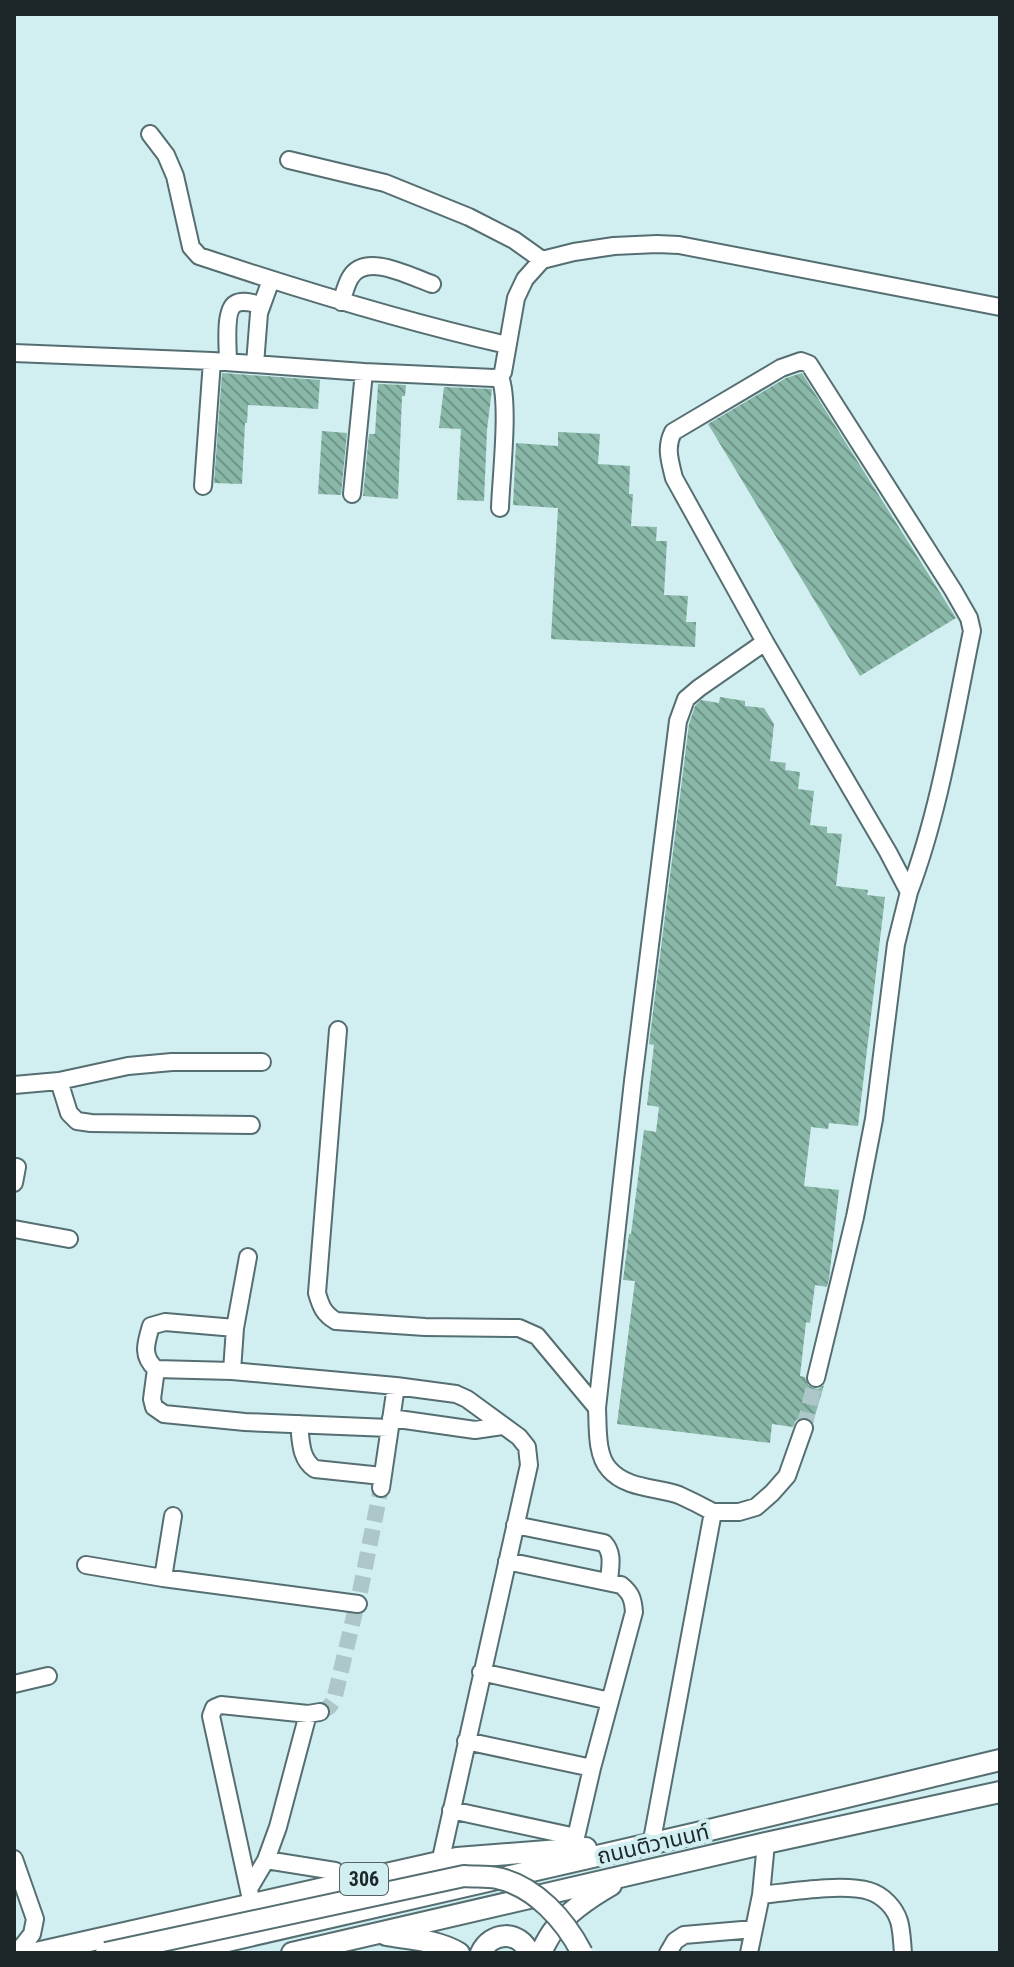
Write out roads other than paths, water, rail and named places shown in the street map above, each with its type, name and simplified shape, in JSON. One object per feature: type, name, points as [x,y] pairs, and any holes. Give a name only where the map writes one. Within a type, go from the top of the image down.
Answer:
[{"type":"main road","name":"ถนนติวานนท์","points":[[175,1953],[1000,1760]]},
{"type":"main road","name":"ถนนติวานนท์","points":[[292,1953],[632,1873],[1000,1792]]},
{"type":"main road","name":"ถนนติวานนท์","points":[[36,1953],[251,1895],[457,1858],[576,1843],[652,1840],[697,1833]]},
{"type":"main road","points":[[540,1953],[553,1930],[590,1897],[632,1873]]},
{"type":"main road","points":[[106,1953],[464,1876],[498,1878],[534,1896],[556,1914],[582,1953]]},
{"type":"main road","points":[[374,1933],[434,1943],[459,1953]]},
{"type":"main road","points":[[481,1953],[484,1946],[502,1936],[521,1940],[529,1953]]},
{"type":"street","points":[[150,134],[166,155],[175,176],[191,247],[199,256],[341,302],[507,345]]},
{"type":"street","points":[[289,160],[385,183],[469,217],[514,240],[542,260]]},
{"type":"street","points":[[500,377],[516,298],[525,279],[542,260],[614,246],[679,245],[1000,307]]},
{"type":"street","points":[[341,302],[351,275],[362,267],[378,265],[432,284]]},
{"type":"street","points":[[255,364],[259,313],[271,280]]},
{"type":"street","points":[[203,486],[228,313],[237,302],[262,305]]},
{"type":"street","points":[[14,353],[500,377]]},
{"type":"street","points":[[816,1378],[855,1217],[874,1119],[896,944],[909,892],[923,856],[972,631],[969,618],[953,590],[809,364],[801,361],[781,368],[673,432],[668,442],[668,456],[674,478],[909,892]]},
{"type":"street","points":[[352,494],[364,372]]},
{"type":"street","points":[[500,377],[504,412],[500,508]]},
{"type":"street","points":[[765,642],[686,699],[678,721],[635,1065],[597,1408],[600,1449],[607,1468],[619,1478],[638,1486],[677,1495],[713,1512],[739,1512],[756,1507],[772,1493],[787,1476],[804,1428]]},
{"type":"street","points":[[338,1030],[317,1293],[320,1307],[336,1321],[425,1327],[519,1328],[537,1336],[597,1408]]},
{"type":"street","points":[[14,1085],[59,1081],[128,1066],[172,1062],[262,1062]]},
{"type":"street","points":[[59,1081],[69,1113],[77,1121],[251,1125]]},
{"type":"street","points":[[14,1229],[69,1239]]},
{"type":"street","points":[[232,1371],[235,1328],[248,1257]]},
{"type":"street","points":[[235,1328],[165,1322],[151,1326],[145,1349],[146,1357],[156,1369],[152,1399],[154,1407],[164,1414],[245,1422],[390,1423],[475,1430],[502,1426]]},
{"type":"street","points":[[156,1369],[232,1371],[456,1394],[519,1437],[527,1447],[529,1465],[440,1863]]},
{"type":"street","points":[[299,1424],[302,1454],[315,1469],[382,1482],[396,1386]]},
{"type":"street","points":[[652,1840],[713,1512]]},
{"type":"street","points":[[163,1578],[173,1516]]},
{"type":"street","points":[[515,1525],[604,1543],[610,1549],[609,1581]]},
{"type":"street","points":[[451,1810],[576,1843],[592,1768],[634,1612],[633,1598],[621,1585],[507,1561]]},
{"type":"street","points":[[86,1565],[358,1603]]},
{"type":"street","points":[[481,1672],[610,1701]]},
{"type":"street","points":[[14,1684],[48,1676]]},
{"type":"street","points":[[221,1705],[314,1713],[282,1814],[251,1895],[211,1716],[214,1708],[221,1705]]},
{"type":"street","points":[[466,1741],[592,1768]]},
{"type":"street","points":[[749,1953],[761,1895],[766,1843]]},
{"type":"street","points":[[14,1859],[35,1919],[32,1934],[17,1953]]},
{"type":"street","points":[[266,1860],[335,1871]]},
{"type":"street","points":[[761,1895],[833,1888],[868,1890],[881,1896],[899,1920],[903,1953]]},
{"type":"street","points":[[668,1953],[675,1941],[684,1935],[754,1929]]},
{"type":"tunnel","points":[[804,1428],[816,1378]]},
{"type":"tunnel","points":[[360,1592],[381,1488]]},
{"type":"tunnel","points":[[320,1712],[334,1700],[355,1612]]}]
